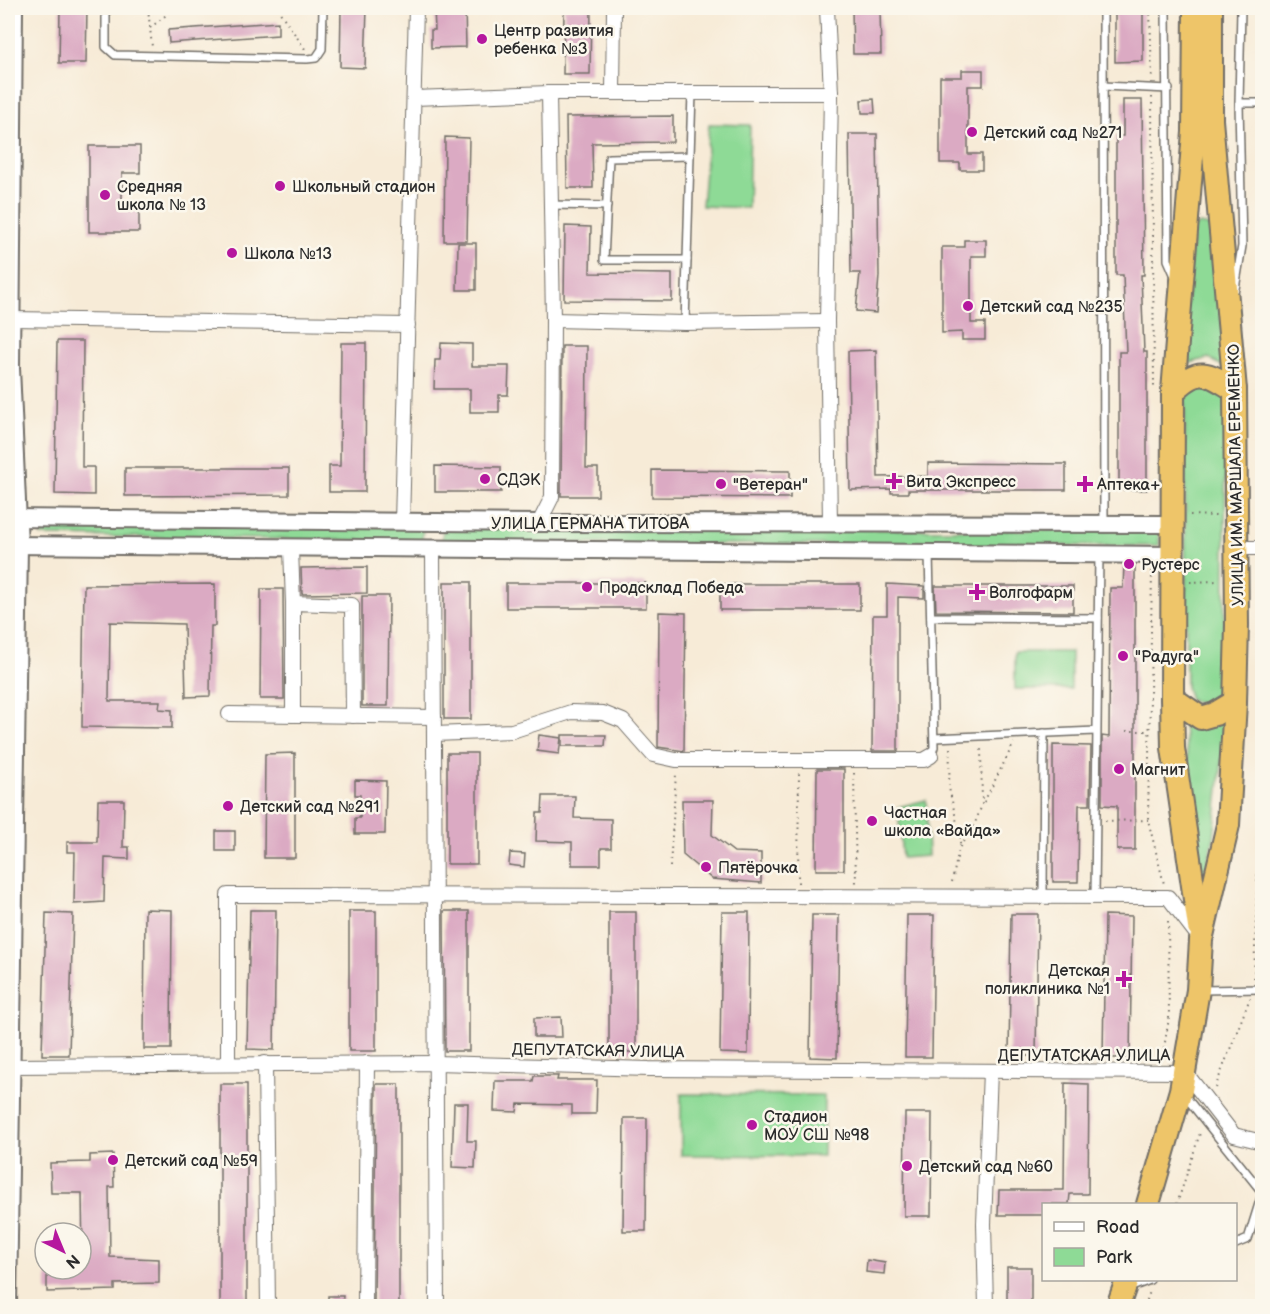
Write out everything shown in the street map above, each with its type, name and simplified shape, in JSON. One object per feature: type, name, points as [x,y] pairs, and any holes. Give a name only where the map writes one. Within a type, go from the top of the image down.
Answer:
[{"type":"highway","name":"УЛИЦА ИМ. МАРШАЛА ЕРЕМЕНКО","points":[[1195,8],[1194,132],[1180,289],[1164,394],[1173,519],[1173,555],[1159,581],[1172,698],[1173,748],[1201,940]]},
{"type":"highway","name":"УЛИЦА ИМ. МАРШАЛА ЕРЕМЕНКО","points":[[1148,1203],[1183,1081],[1198,990],[1201,940],[1228,825],[1237,580],[1235,390],[1231,318],[1211,120],[1211,8]]},
{"type":"highway","points":[[1164,394],[1187,378],[1200,373],[1214,376],[1235,390]]},
{"type":"highway","points":[[1172,698],[1201,718],[1215,714],[1234,702]]},
{"type":"street","points":[[8,1306],[13,545],[9,368],[10,129],[14,8]]},
{"type":"street","points":[[402,522],[416,8]]},
{"type":"street","points":[[613,93],[614,8]]},
{"type":"street","points":[[826,8],[831,93],[827,321],[830,524]]},
{"type":"street","points":[[414,98],[549,93],[831,93]]},
{"type":"street","points":[[539,524],[552,497],[553,320],[549,93]]},
{"type":"street","points":[[11,319],[408,325]]},
{"type":"street","points":[[553,320],[685,323],[827,321]]},
{"type":"street","name":"УЛИЦА ГЕРМАНА ТИТОВА","points":[[13,518],[539,524],[1104,525],[1173,519]]},
{"type":"street","points":[[429,522],[434,717],[437,1306]]},
{"type":"street","name":"УЛИЦА ГЕРМАНА ТИТОВА","points":[[13,545],[430,551],[1099,554]]},
{"type":"street","points":[[1237,548],[1263,548]]},
{"type":"street","points":[[291,549],[293,715]]},
{"type":"street","points":[[1099,554],[1173,555]]},
{"type":"street","points":[[293,603],[352,605],[353,716]]},
{"type":"street","points":[[434,734],[512,730],[571,712],[603,713],[623,721],[652,755],[676,760],[924,760],[931,756]]},
{"type":"street","points":[[229,714],[434,717]]},
{"type":"street","points":[[228,1063],[228,895],[434,893],[1168,897],[1201,940]]},
{"type":"street","points":[[266,1063],[268,1306]]},
{"type":"street","points":[[365,1306],[367,1063]]},
{"type":"street","name":"ДЕПУТАТСКАЯ УЛИЦА","points":[[10,1066],[436,1063],[649,1068],[1160,1072],[1183,1081]]},
{"type":"street","points":[[986,1306],[984,1224],[990,1071]]},
{"type":"street","points":[[1183,1081],[1209,1102],[1234,1135],[1263,1142]]},
{"type":"lane","points":[[106,8],[108,51],[115,55],[312,59],[322,49],[323,8]]},
{"type":"lane","points":[[1103,8],[1104,525]]},
{"type":"lane","points":[[1166,8],[1169,89],[1168,260],[1180,289]]},
{"type":"lane","points":[[1231,318],[1242,246],[1239,103],[1241,8]]},
{"type":"lane","points":[[1103,86],[1169,89]]},
{"type":"lane","points":[[685,323],[692,93]]},
{"type":"lane","points":[[1239,103],[1261,103]]},
{"type":"lane","points":[[687,260],[604,260],[609,158],[690,156]]},
{"type":"lane","points":[[550,205],[607,206]]},
{"type":"lane","points":[[929,553],[934,738],[931,756]]},
{"type":"lane","points":[[1095,897],[1099,554]]},
{"type":"lane","points":[[931,617],[1098,618]]},
{"type":"lane","points":[[934,738],[1096,730]]},
{"type":"lane","points":[[1043,897],[1044,733]]},
{"type":"lane","points":[[1198,990],[1263,990]]},
{"type":"lane","points":[[1183,1081],[1204,1119],[1263,1193],[1248,1239],[1237,1244]]},
{"type":"lane","points":[[1123,1292],[1148,1281]]},
{"type":"path","points":[[148,8],[152,56]]},
{"type":"path","points":[[150,28],[175,8]]},
{"type":"path","points":[[277,8],[312,59]]},
{"type":"path","points":[[1150,8],[1164,394]]},
{"type":"path","points":[[1173,519],[1262,518],[1260,8]]},
{"type":"path","points":[[1160,1072],[1169,1018],[1168,897],[1148,820],[1149,731],[1159,581],[1263,579]]},
{"type":"path","points":[[1126,731],[1149,731]]},
{"type":"path","points":[[959,848],[1019,734]]},
{"type":"path","points":[[981,736],[982,805]]},
{"type":"path","points":[[951,737],[949,788],[960,836],[951,888]]},
{"type":"path","points":[[1209,1102],[1253,989],[1263,738]]},
{"type":"path","points":[[670,867],[676,760]]},
{"type":"path","points":[[798,886],[799,760]]},
{"type":"path","points":[[854,760],[856,897]]},
{"type":"path","points":[[1095,821],[1148,820]]},
{"type":"path","points":[[1178,1203],[1204,1119]]},
{"type":"path","points":[[1145,1306],[1151,1288]]},
{"type":"green space","points":[[709,124],[750,125],[748,208],[702,206]]},
{"type":"green space","points":[[1200,224],[1209,226],[1213,243],[1227,369],[1209,358],[1182,365],[1193,228]]},
{"type":"green space","points":[[1202,381],[1226,395],[1224,691],[1217,702],[1204,706],[1190,699],[1186,687],[1185,397],[1191,384]]},
{"type":"green space","points":[[42,524],[423,527],[422,541],[41,536]]},
{"type":"green space","points":[[443,527],[1159,531],[1159,546],[442,543]]},
{"type":"green space","points":[[1015,652],[1071,652],[1071,689],[1015,689]]},
{"type":"green space","points":[[1183,718],[1204,725],[1226,722],[1214,837],[1202,886]]},
{"type":"green space","points":[[926,800],[928,856],[902,858],[898,807]]},
{"type":"green space","name":"Стадион МОУ СШ №98","points":[[681,1094],[824,1095],[823,1156],[681,1155]]},
{"type":"building","points":[[60,8],[87,8],[86,63],[59,63]]},
{"type":"building","points":[[341,8],[367,8],[365,68],[340,67]]},
{"type":"building","points":[[434,8],[465,8],[466,47],[431,48],[431,30],[435,30]]},
{"type":"building","points":[[564,8],[591,8],[590,74],[563,74]]},
{"type":"building","points":[[852,8],[880,8],[881,54],[853,54]]},
{"type":"building","points":[[1115,8],[1143,8],[1143,61],[1115,62]]},
{"type":"building","points":[[278,22],[278,35],[169,43],[168,30]]},
{"type":"building","points":[[962,70],[983,70],[983,86],[968,86],[968,154],[982,154],[982,170],[960,170],[960,163],[940,163],[940,77],[962,77]]},
{"type":"building","points":[[874,99],[875,113],[862,113],[861,100]]},
{"type":"building","points":[[1123,100],[1142,100],[1144,275],[1141,275],[1144,352],[1147,352],[1147,490],[1119,490],[1119,352],[1126,352],[1123,275],[1116,275],[1116,136],[1123,136]]},
{"type":"building","points":[[673,116],[673,142],[592,143],[593,188],[567,188],[566,117]]},
{"type":"building","points":[[849,134],[877,134],[879,276],[876,313],[856,311],[860,273],[851,273]]},
{"type":"building","points":[[445,137],[469,138],[467,241],[444,241]]},
{"type":"building","name":"Средняя школа № 13","points":[[89,146],[140,146],[140,173],[122,173],[122,204],[139,204],[139,232],[89,232]]},
{"type":"building","points":[[565,226],[591,227],[590,273],[672,274],[672,301],[564,300]]},
{"type":"building","points":[[964,240],[986,240],[986,256],[971,256],[971,323],[985,323],[985,340],[962,340],[962,332],[942,333],[942,247],[964,247]]},
{"type":"building","points":[[458,243],[476,243],[476,290],[457,290]]},
{"type":"building","points":[[57,341],[83,341],[82,467],[94,467],[94,495],[55,494]]},
{"type":"building","points":[[341,343],[366,343],[365,492],[329,492],[329,466],[340,466]]},
{"type":"building","points":[[441,343],[472,344],[472,366],[509,366],[508,395],[499,395],[499,412],[470,412],[470,389],[434,389],[435,360],[440,360]]},
{"type":"building","points":[[562,346],[587,346],[586,468],[598,468],[598,496],[561,496]]},
{"type":"building","points":[[876,350],[878,477],[928,476],[928,463],[1066,464],[1066,490],[908,490],[908,493],[891,493],[891,489],[850,490],[848,351]]},
{"type":"building","points":[[435,466],[501,467],[501,492],[435,492]]},
{"type":"building","points":[[125,468],[289,468],[289,495],[125,496]]},
{"type":"building","name":"\"Ветеран\"","points":[[652,470],[790,471],[790,498],[652,497]]},
{"type":"building","points":[[1124,565],[1135,565],[1135,850],[1117,850],[1117,806],[1102,805],[1102,736],[1109,737],[1110,588],[1123,588]]},
{"type":"building","points":[[367,567],[367,593],[302,594],[301,568]]},
{"type":"building","points":[[444,582],[471,582],[471,719],[444,719]]},
{"type":"building","points":[[506,583],[646,583],[646,608],[506,608]]},
{"type":"building","points":[[215,584],[215,626],[211,626],[210,696],[186,697],[184,624],[110,622],[109,701],[160,701],[159,709],[172,710],[172,728],[82,727],[84,585]]},
{"type":"building","points":[[720,584],[860,584],[860,610],[720,610]]},
{"type":"building","points":[[887,584],[924,586],[924,598],[898,597],[898,751],[872,751],[873,615],[887,615]]},
{"type":"building","points":[[935,586],[1073,586],[1073,612],[936,611]]},
{"type":"building","points":[[261,589],[283,589],[284,699],[260,699]]},
{"type":"building","points":[[362,596],[389,596],[388,706],[362,706]]},
{"type":"building","points":[[659,612],[686,613],[684,751],[658,747]]},
{"type":"building","points":[[539,735],[561,738],[559,754],[537,751]]},
{"type":"building","points":[[562,735],[606,735],[605,746],[562,746]]},
{"type":"building","points":[[1053,745],[1091,746],[1090,805],[1079,805],[1078,882],[1053,882]]},
{"type":"building","points":[[295,753],[295,858],[264,858],[265,754]]},
{"type":"building","points":[[447,753],[477,753],[477,864],[447,864]]},
{"type":"building","points":[[817,769],[844,769],[844,870],[816,870]]},
{"type":"building","points":[[355,780],[386,781],[385,834],[355,834],[355,818],[360,818],[360,795],[355,795]]},
{"type":"building","points":[[543,796],[575,796],[574,818],[611,819],[611,848],[601,848],[601,865],[572,865],[572,842],[536,841],[537,813],[542,813]]},
{"type":"building","points":[[98,800],[124,800],[123,847],[129,847],[129,859],[105,858],[104,902],[74,904],[75,852],[67,852],[67,842],[97,842]]},
{"type":"building","points":[[682,800],[713,800],[712,835],[734,852],[761,853],[761,883],[712,879],[683,855]]},
{"type":"building","points":[[216,831],[235,831],[235,851],[216,851]]},
{"type":"building","points":[[510,853],[525,854],[524,867],[509,865]]},
{"type":"building","points":[[145,909],[172,910],[171,1049],[144,1049]]},
{"type":"building","points":[[250,910],[276,910],[274,1050],[247,1049]]},
{"type":"building","points":[[349,911],[376,911],[376,1051],[349,1051]]},
{"type":"building","points":[[444,911],[469,911],[469,1051],[445,1051]]},
{"type":"building","points":[[609,912],[636,912],[636,1052],[609,1052]]},
{"type":"building","points":[[722,912],[749,912],[748,1054],[720,1053]]},
{"type":"building","points":[[46,913],[73,914],[69,1055],[42,1055]]},
{"type":"building","points":[[1011,914],[1038,914],[1036,1056],[1009,1056]]},
{"type":"building","points":[[812,915],[839,915],[837,1058],[810,1057]]},
{"type":"building","points":[[907,915],[934,915],[932,1057],[905,1057]]},
{"type":"building","points":[[1105,915],[1132,916],[1130,1058],[1103,1058]]},
{"type":"building","points":[[561,1017],[562,1037],[534,1037],[534,1018]]},
{"type":"building","points":[[534,1076],[558,1076],[557,1080],[597,1080],[596,1114],[572,1114],[572,1105],[518,1104],[517,1112],[494,1111],[495,1081],[533,1081]]},
{"type":"building","points":[[1065,1083],[1089,1084],[1088,1194],[1070,1194],[1069,1203],[1042,1203],[1042,1215],[998,1215],[999,1190],[1064,1190]]},
{"type":"building","points":[[220,1084],[247,1084],[247,1306],[220,1306]]},
{"type":"building","points":[[376,1084],[399,1084],[399,1306],[374,1306]]},
{"type":"building","points":[[454,1103],[468,1103],[467,1141],[476,1141],[475,1168],[452,1167]]},
{"type":"building","points":[[905,1113],[932,1113],[931,1216],[904,1216]]},
{"type":"building","points":[[624,1118],[647,1118],[646,1231],[623,1231]]},
{"type":"building","points":[[113,1154],[114,1187],[109,1187],[110,1257],[159,1259],[159,1283],[115,1284],[115,1290],[47,1292],[47,1281],[93,1281],[93,1221],[82,1221],[82,1193],[51,1193],[50,1163],[90,1162],[90,1155]]},
{"type":"building","points":[[867,1260],[885,1263],[884,1274],[866,1272]]},
{"type":"building","points":[[1007,1267],[1031,1267],[1031,1306],[1007,1306]]},
{"type":"building","points":[[328,1296],[343,1296],[342,1306],[328,1306]]},
{"type":"place","name":"Центр развития ребенка №3","points":[[482,39]]},
{"type":"place","name":"Детский сад №271","points":[[972,132]]},
{"type":"place","name":"Школьный стадион","points":[[280,186]]},
{"type":"place","name":"Средняя школа № 13","points":[[105,195]]},
{"type":"place","name":"Школа №13","points":[[232,253]]},
{"type":"place","name":"Детский сад №235","points":[[968,306]]},
{"type":"place","name":"СДЭК","points":[[485,479]]},
{"type":"place","name":"Вита Экспресс","points":[[894,481]]},
{"type":"place","name":"\"Ветеран\"","points":[[721,484]]},
{"type":"place","name":"Аптека+","points":[[1085,484]]},
{"type":"place","name":"Рустерс","points":[[1129,564]]},
{"type":"place","name":"Продсклад Победа","points":[[587,587]]},
{"type":"place","name":"Волгофарм","points":[[977,592]]},
{"type":"place","name":"\"Радуга\"","points":[[1123,656]]},
{"type":"place","name":"Магнит","points":[[1119,769]]},
{"type":"place","name":"Детский сад №291","points":[[228,806]]},
{"type":"place","name":"Частная школа «Вайда»","points":[[872,821]]},
{"type":"place","name":"Пятёрочка","points":[[706,867]]},
{"type":"place","name":"Детская поликлиника №1","points":[[1124,979]]},
{"type":"place","name":"Стадион МОУ СШ №98","points":[[752,1125]]},
{"type":"place","name":"Детский сад №59","points":[[113,1160]]},
{"type":"place","name":"Детский сад №60","points":[[907,1166]]}]
